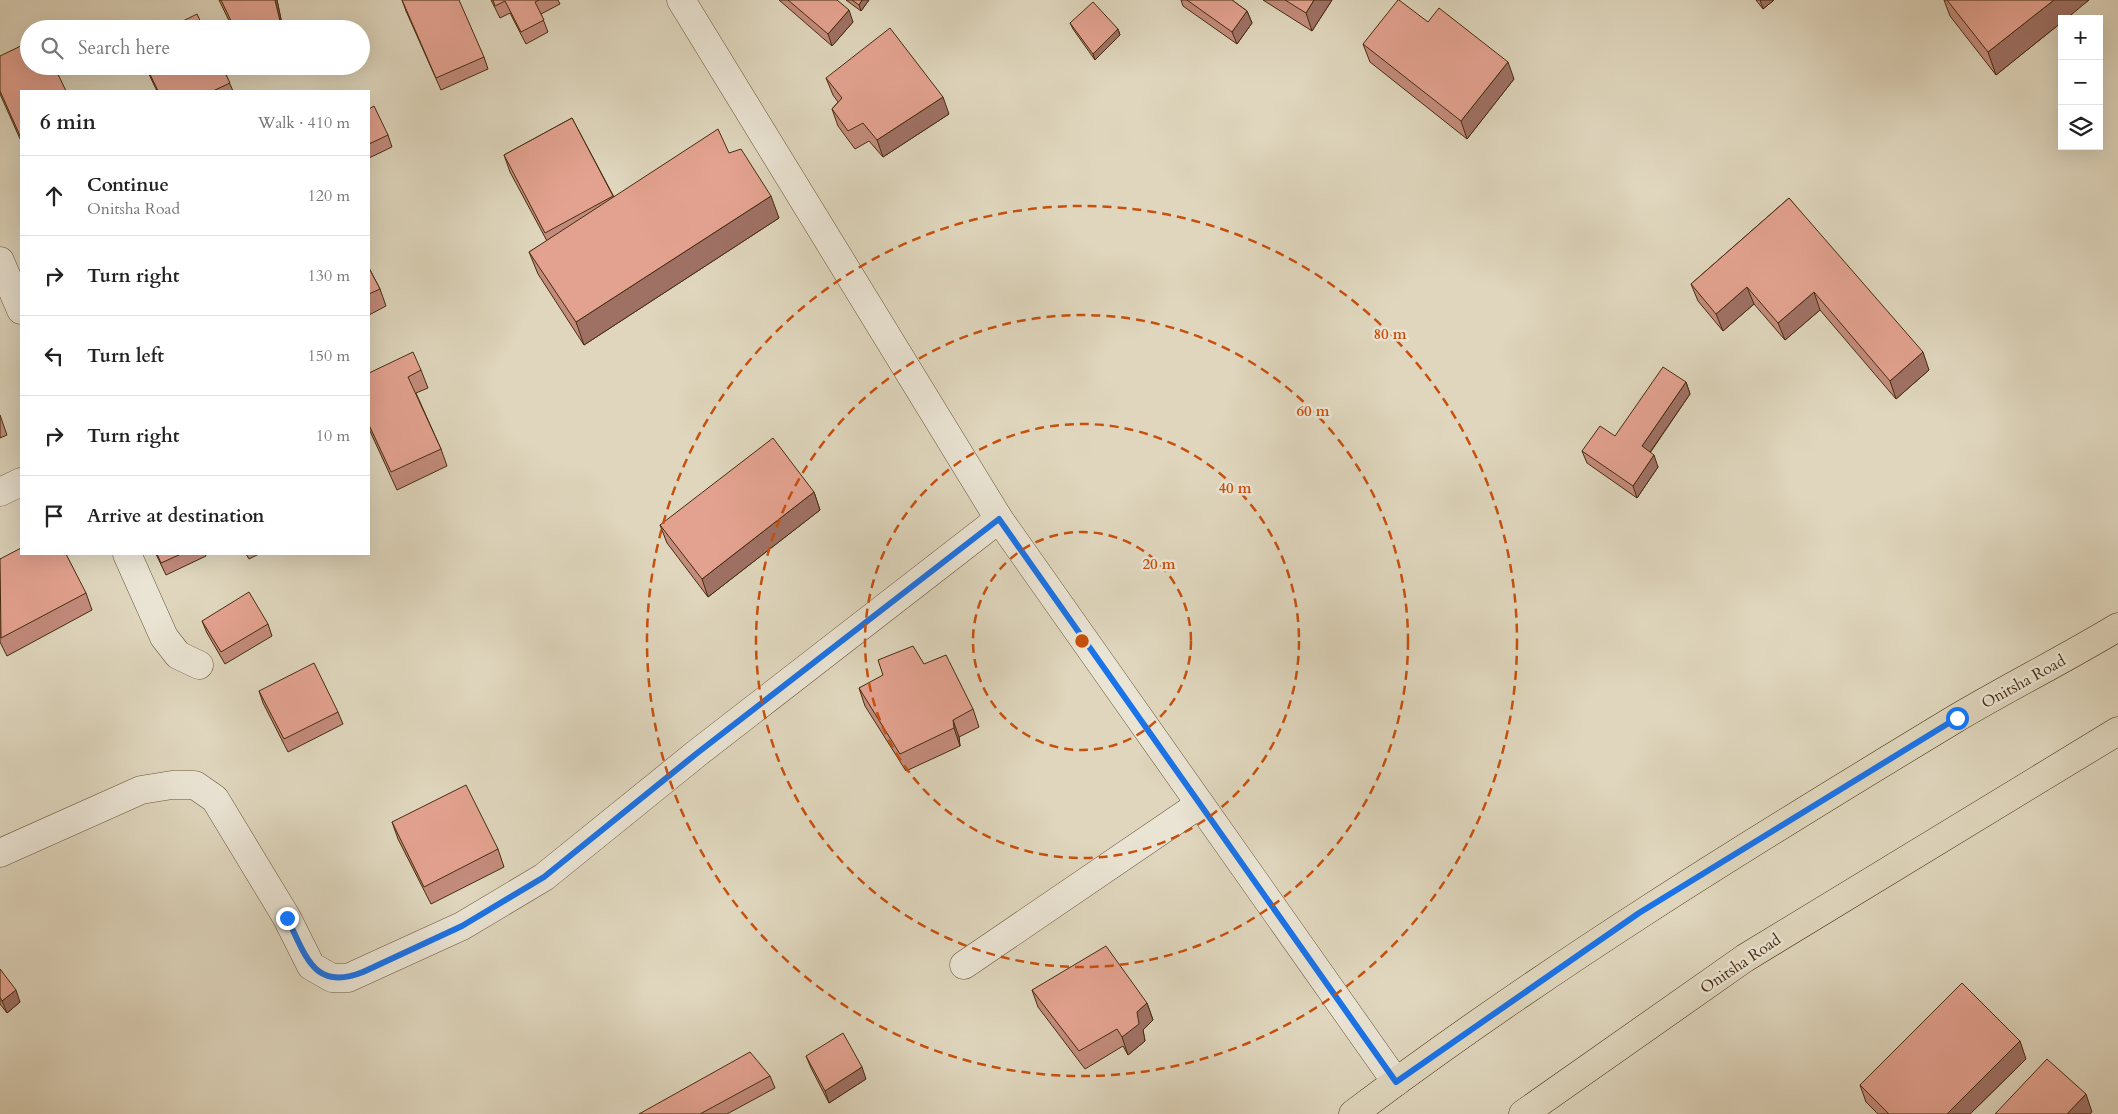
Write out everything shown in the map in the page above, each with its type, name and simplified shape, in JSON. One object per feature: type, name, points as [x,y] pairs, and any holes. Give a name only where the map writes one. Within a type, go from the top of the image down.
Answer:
[{"type":"main road","name":"Onitsha Road","points":[[1353,1114],[1639,913],[1957,718],[2118,627]]},
{"type":"main road","name":"Onitsha Road","points":[[1523,1114],[1745,958],[2118,730]]},
{"type":"street","points":[[682,0],[999,519],[1396,1082]]},
{"type":"street","points":[[0,260],[20,308]]},
{"type":"street","points":[[0,492],[20,482]]},
{"type":"street","points":[[0,853],[141,790],[172,785],[195,785],[216,799],[287,918],[311,966],[332,978],[348,978],[462,926],[544,877],[704,748],[999,519]]},
{"type":"street","points":[[127,555],[164,637],[178,655],[199,665]]},
{"type":"street","points":[[964,965],[1200,804]]},
{"type":"building","points":[[221,0],[275,0],[280,20],[231,20]]},
{"type":"building","points":[[402,0],[459,0],[484,57],[436,78]]},
{"type":"building","points":[[493,0],[539,0],[535,2],[544,20],[521,32],[505,1],[495,6]]},
{"type":"building","points":[[788,0],[837,0],[849,10],[828,34]]},
{"type":"building","points":[[852,0],[862,0],[859,5]]},
{"type":"building","points":[[1187,0],[1232,0],[1247,11],[1232,32]]},
{"type":"building","points":[[1285,0],[1314,0],[1306,13]]},
{"type":"building","points":[[1398,0],[1428,22],[1439,8],[1508,62],[1461,121],[1363,44]]},
{"type":"building","points":[[1947,0],[2054,0],[1988,52]]},
{"type":"building","points":[[1093,2],[1118,29],[1093,54],[1070,23]]},
{"type":"building","points":[[197,14],[200,20],[185,20]]},
{"type":"building","points":[[890,28],[943,97],[877,140],[863,123],[848,131],[832,109],[842,98],[826,78]]},
{"type":"building","points":[[20,46],[20,75],[58,75],[66,90],[20,90],[20,136],[0,91],[0,56]]},
{"type":"building","points":[[150,75],[226,75],[230,83],[215,90],[158,90]]},
{"type":"building","points":[[374,106],[388,135],[370,144],[370,108]]},
{"type":"building","points":[[572,118],[613,196],[545,233],[504,155]]},
{"type":"building","points":[[718,129],[729,153],[741,149],[771,196],[576,322],[529,252]]},
{"type":"building","points":[[1789,198],[1923,352],[1890,381],[1814,292],[1778,323],[1747,287],[1716,314],[1691,284]]},
{"type":"building","points":[[370,270],[380,289],[370,294]]},
{"type":"building","points":[[413,352],[421,370],[408,377],[441,449],[391,472],[370,427],[370,373]]},
{"type":"building","points":[[1663,367],[1686,382],[1642,446],[1654,455],[1633,486],[1582,451],[1600,426],[1615,436]]},
{"type":"building","points":[[773,438],[814,492],[702,579],[660,525]]},
{"type":"building","points":[[20,549],[20,555],[67,555],[86,593],[1,638],[0,559]]},
{"type":"building","points":[[157,555],[179,555],[161,563]]},
{"type":"building","points":[[249,592],[268,624],[221,652],[202,621]]},
{"type":"building","points":[[913,646],[924,664],[946,655],[973,709],[953,720],[954,728],[900,754],[859,688],[883,675],[878,660]]},
{"type":"building","points":[[314,663],[338,712],[284,739],[259,691]]},
{"type":"building","points":[[466,785],[498,849],[424,887],[392,822]]},
{"type":"building","points":[[1106,946],[1147,1003],[1137,1012],[1139,1024],[1122,1037],[1117,1029],[1079,1051],[1032,990]]},
{"type":"building","points":[[0,969],[16,990],[2,1001],[0,997]]},
{"type":"building","points":[[1962,983],[2020,1041],[1947,1114],[1889,1114],[1860,1085]]},
{"type":"building","points":[[843,1033],[862,1067],[825,1091],[806,1056]]},
{"type":"building","points":[[750,1052],[770,1076],[700,1114],[639,1114]]},
{"type":"building","points":[[2047,1059],[2086,1094],[2067,1114],[1995,1114]]},
{"type":"route","points":[[287,918],[311,966],[332,978],[348,978],[363,972],[462,926],[544,877],[696,754],[999,519],[1396,1082],[1639,913],[1957,718]]}]
